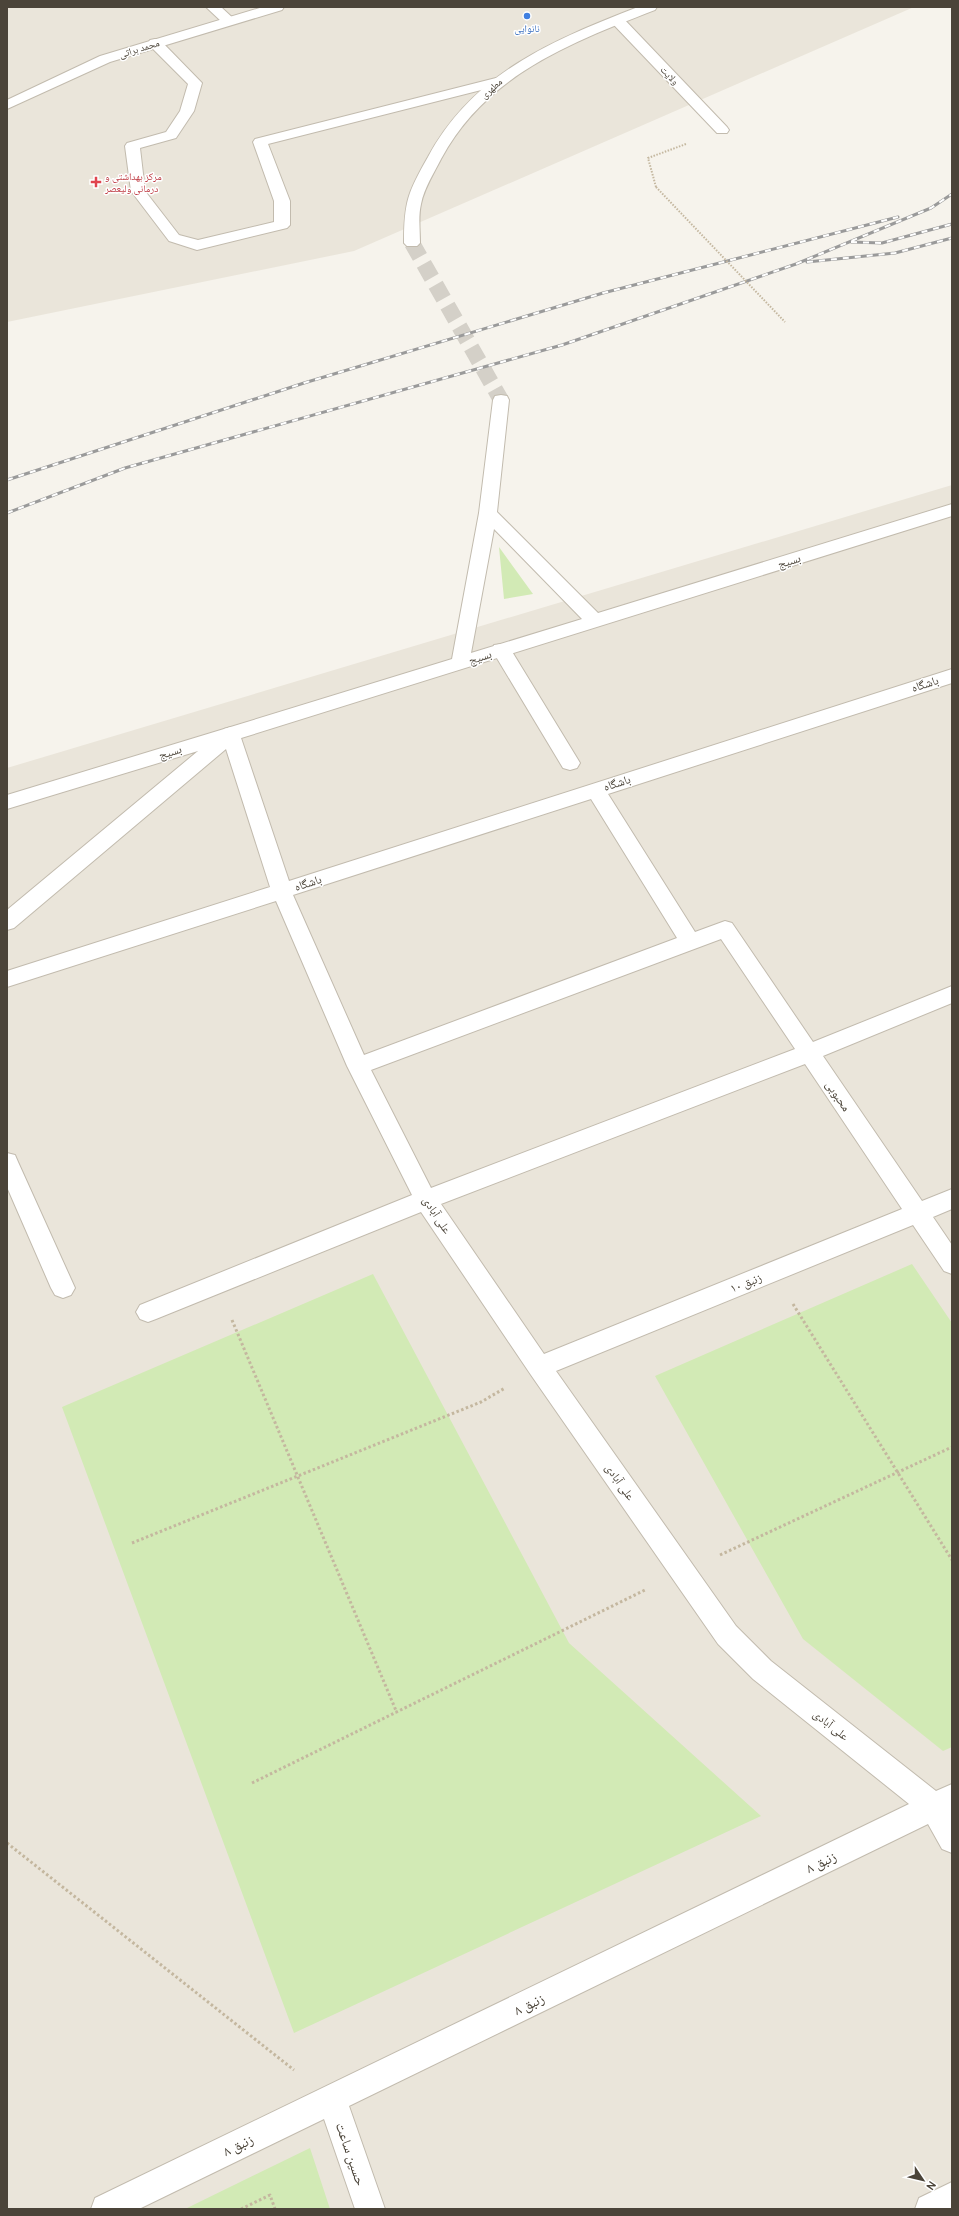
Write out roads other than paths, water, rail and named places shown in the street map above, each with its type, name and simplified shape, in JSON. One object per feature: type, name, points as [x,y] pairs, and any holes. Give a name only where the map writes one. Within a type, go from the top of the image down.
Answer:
[{"type":"street","points":[[214,7],[228,20]]},
{"type":"street","name":"محمد براتی","points":[[7,105],[105,59],[228,20],[277,7]]},
{"type":"street","name":"مطهری","points":[[412,243],[413,205],[432,160],[456,121],[496,82],[536,56],[615,13],[650,7]]},
{"type":"street","name":"ولایت","points":[[615,13],[722,130]]},
{"type":"street","points":[[155,43],[195,83],[187,111],[171,135],[132,146],[138,191],[174,238],[197,245],[282,225],[282,201],[260,142],[496,82]]},
{"type":"street","points":[[460,663],[488,513],[501,400]]},
{"type":"street","name":"بسیج","points":[[7,802],[952,510]]},
{"type":"street","points":[[488,513],[595,621]]},
{"type":"street","points":[[501,650],[570,763]]},
{"type":"street","name":"باشگاه","points":[[7,979],[952,676]]},
{"type":"street","points":[[7,922],[231,734]]},
{"type":"street","name":"علی آبادی","points":[[231,734],[282,892],[358,1066],[426,1200],[539,1367],[727,1635],[762,1670],[943,1803],[952,1839]]},
{"type":"street","points":[[358,1066],[690,941],[595,790]]},
{"type":"street","name":"محبوبی","points":[[690,941],[724,929],[952,1264]]},
{"type":"street","points":[[148,1312],[426,1200],[809,1053],[952,994]]},
{"type":"street","points":[[7,1162],[63,1288]]},
{"type":"street","name":"زنبق ۱۰","points":[[539,1367],[952,1199]]},
{"type":"street","name":"زنبق ۸","points":[[106,2209],[943,1803]]},
{"type":"street","name":"حسین ساعت","points":[[332,2100],[370,2209]]},
{"type":"street","points":[[930,2209],[952,2197]]},
{"type":"tunnel","points":[[412,243],[501,400]]},
{"type":"railway","points":[[7,513],[125,468],[562,345],[796,264],[931,208],[952,194]]},
{"type":"railway","points":[[7,480],[304,383],[603,293],[898,217]]},
{"type":"railway","points":[[851,242],[882,243],[952,224]]},
{"type":"railway","points":[[807,262],[895,253],[952,238]]},
{"type":"place","name":"نانوایی","points":[[527,16]]},
{"type":"place","name":"مرکز بهداشتی و درمانی ولیعصر","points":[[96,182]]}]
